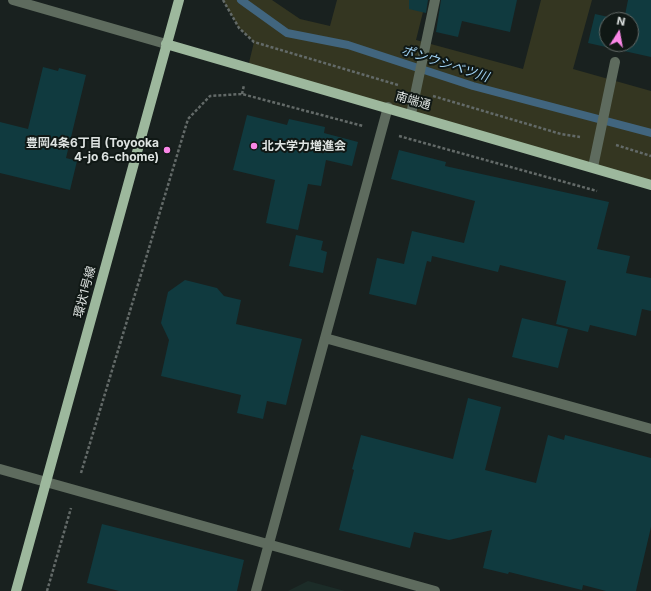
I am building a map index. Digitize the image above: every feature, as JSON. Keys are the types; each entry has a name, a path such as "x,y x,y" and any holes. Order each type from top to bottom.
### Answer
{"main road":[{"name":"環状1号線","path":"16,591 178,0"},
{"name":"南端通","path":"166,44 388,107 651,185"}],"street":[{"path":"13,0 166,44"},
{"path":"411,114 436,0"},
{"path":"593,167 615,62"},
{"path":"256,591 388,107"},
{"path":"325,338 651,429"},
{"path":"0,469 435,591"}],"path":[{"path":"47,591 188,119 210,96 242,94 598,191"}],"shaded area":[{"path":"308,581 345,591 288,591"}],"green space":[{"path":"223,0 272,0 300,19 330,26 337,0 426,0 416,40 523,69 541,0 592,0 573,69 651,91 651,185 248,67 254,42 239,28"}],"building":[{"path":"409,0 428,0 426,13 409,9"},
{"path":"441,0 517,0 510,32 462,21 458,37 436,32"},
{"path":"628,0 651,0 651,57 628,52 639,52 639,12 626,12"},
{"path":"595,14 599,15 599,45 588,43"},
{"path":"43,67 58,71 59,68 86,75 66,158 77,161 70,190 0,173 0,122 28,129"},
{"path":"247,115 287,125 289,119 325,127 324,133 358,142 352,166 326,160 321,186 308,184 298,230 266,223 275,180 233,170"},
{"path":"399,150 446,162 445,166 609,202 597,249 630,256 626,273 651,278 651,311 642,309 636,336 590,325 588,332 556,324 566,281 500,265 498,272 432,256 431,262 427,261 416,305 369,294 377,258 404,264 412,231 464,243 475,201 391,179"},
{"path":"296,235 323,241 321,250 327,252 323,273 289,266"},
{"path":"185,280 217,288 224,296 241,300 236,324 302,339 286,405 267,401 263,419 237,413 241,395 161,376 169,340 161,323 168,292"},
{"path":"522,318 568,329 558,368 512,357"},
{"path":"468,398 501,407 485,470 536,483 548,435 564,440 565,435 651,458 651,527 636,591 606,591 583,585 582,590 509,572 508,574 483,568 492,530 449,540 414,532 410,548 339,530 361,435 453,459"},
{"path":"102,524 244,560 237,591 119,591 87,583"}],"waterway":[{"name":"ポンウシベツ川","path":"241,0 287,33 348,45 473,86 651,133"}],"place":[{"name":"北大学力増進会","path":"254,146"},
{"name":"豊岡4条6丁目 (Toyooka 4-jo 6-chome)","path":"167,150"}]}
